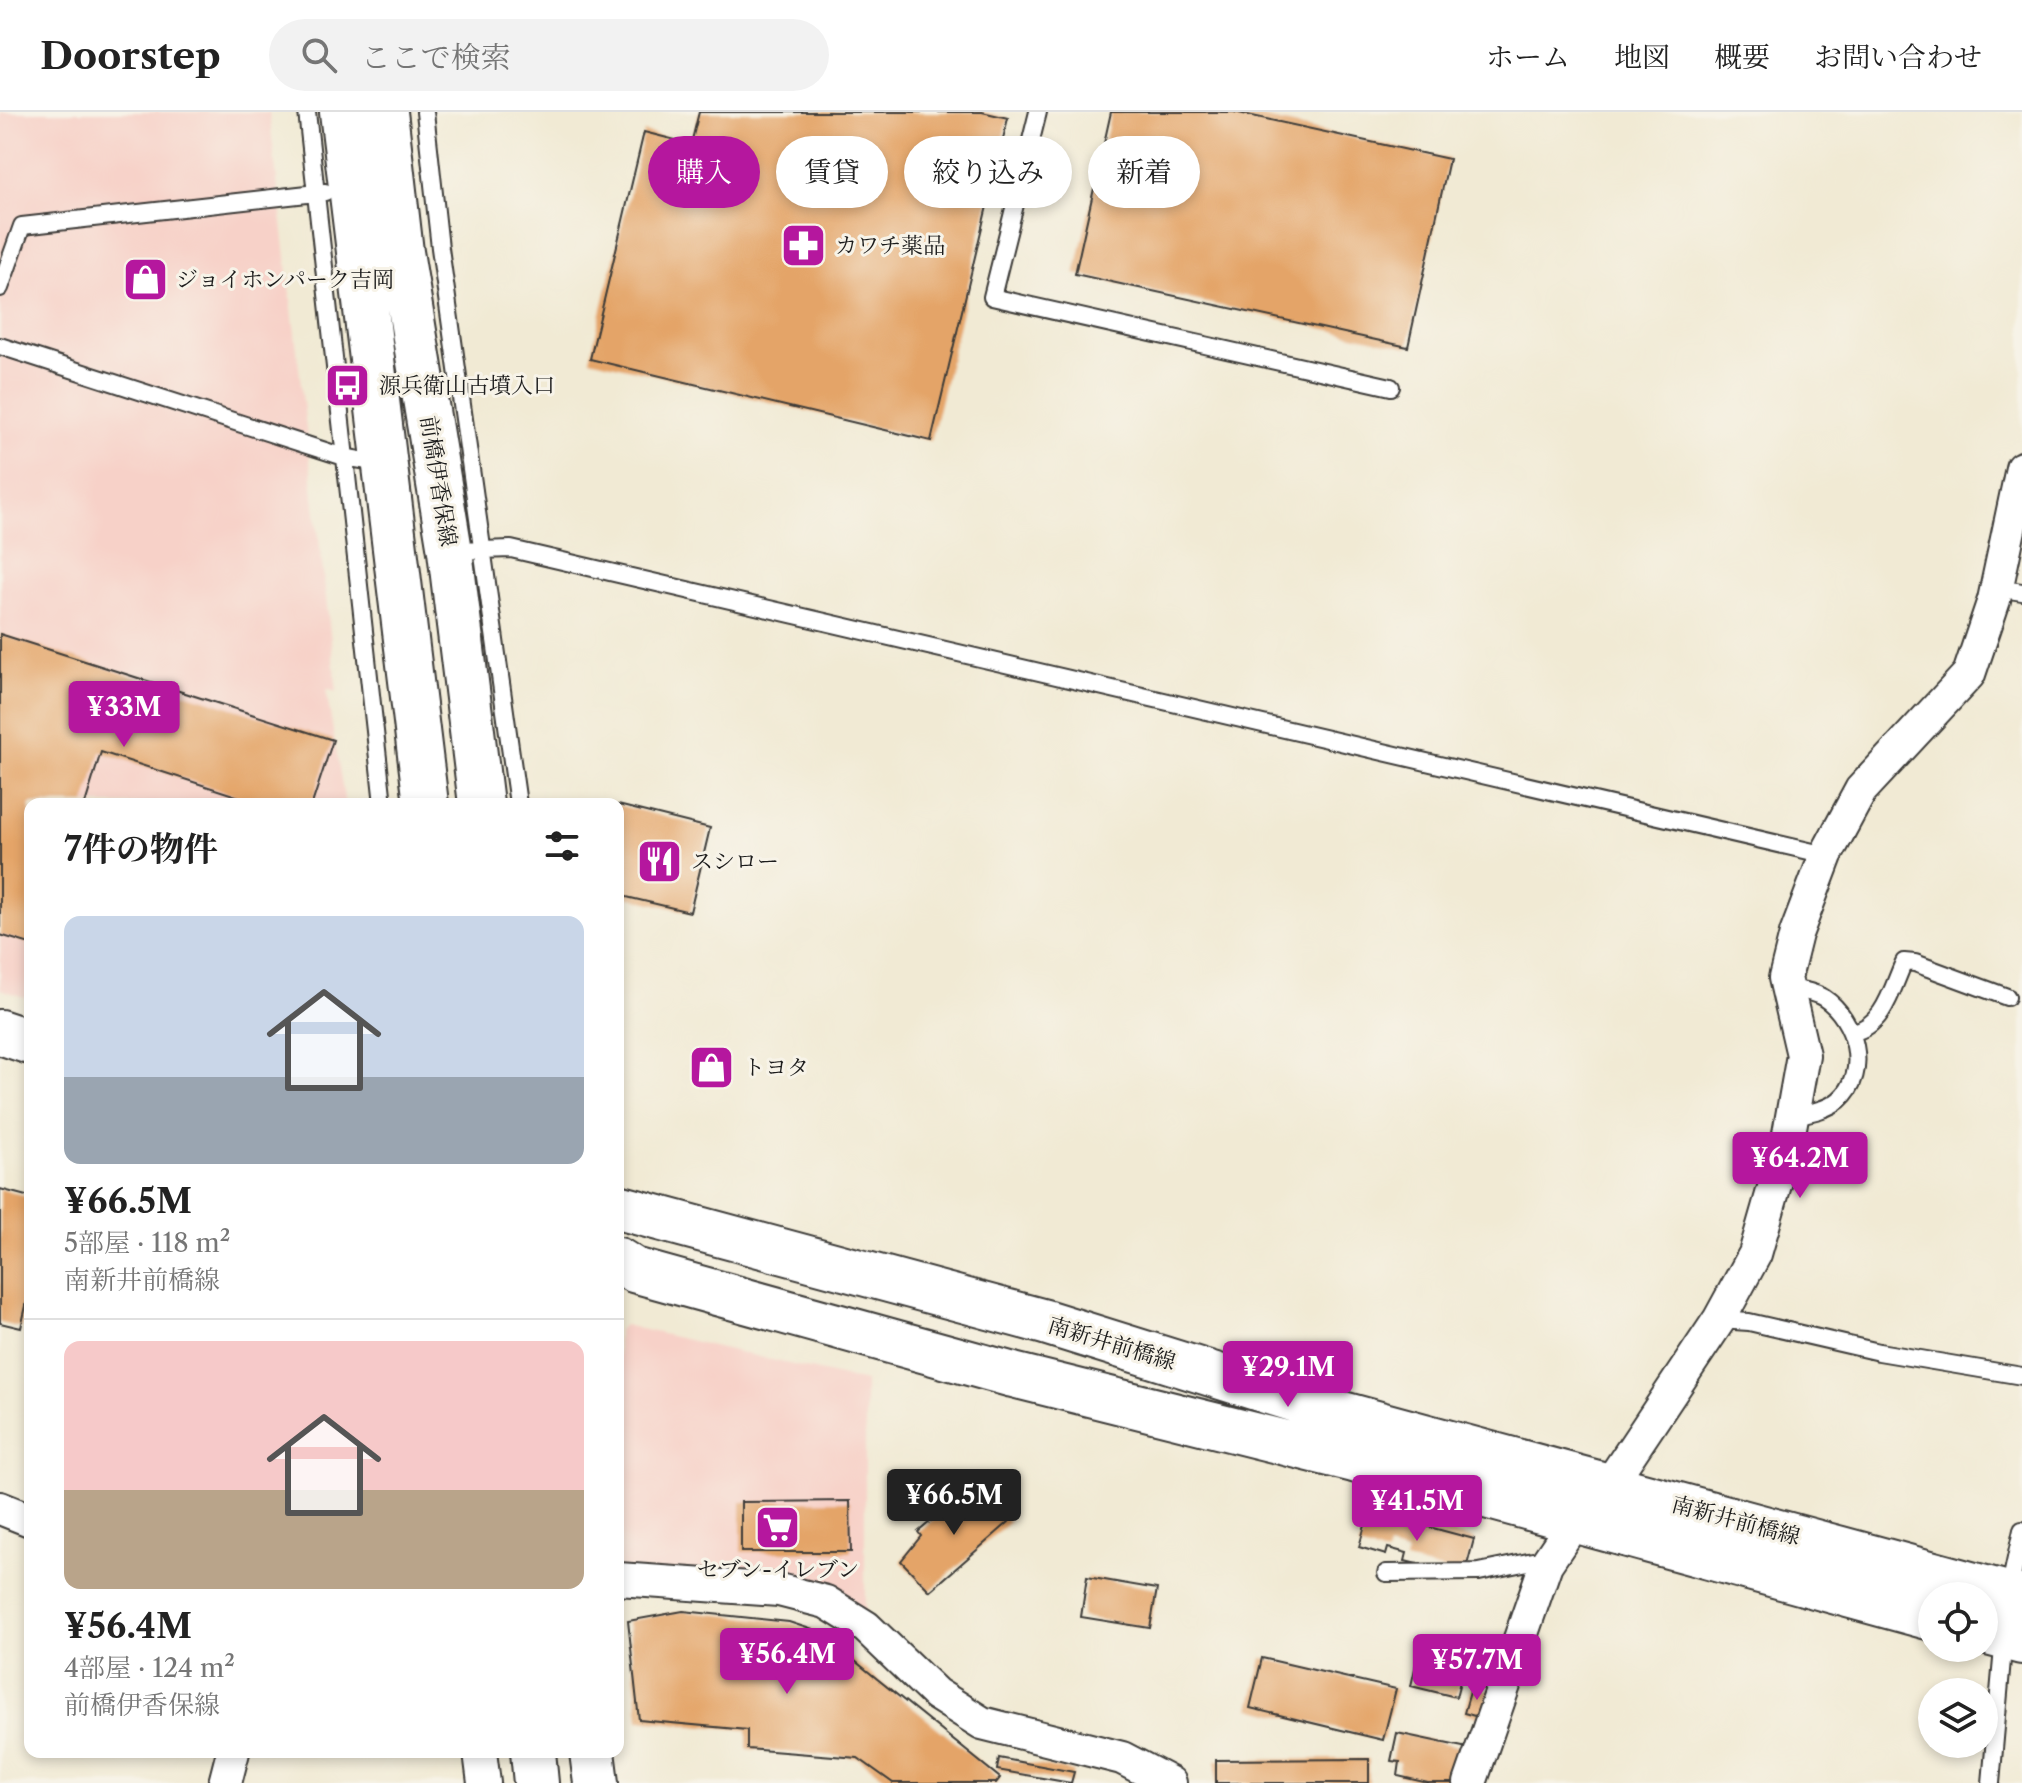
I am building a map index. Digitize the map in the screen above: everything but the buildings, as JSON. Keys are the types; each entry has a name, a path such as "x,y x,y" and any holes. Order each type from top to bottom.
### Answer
{"main road":[{"path":"342,112 334,191 364,461 425,798"},
{"name":"前橋伊香保線","path":"385,112 420,250 467,550 490,727 482,798"},
{"path":"0,1032 24,1040"},
{"name":"南新井前橋線","path":"624,1209 1045,1322 1324,1409 2015,1596"},
{"name":"南新井前橋線","path":"624,1264 634,1270 998,1371 1354,1460 1918,1614"},
{"path":"534,1758 536,1783"},
{"path":"593,1758 596,1783"}],"street":[{"path":"1470,1783 1546,1564 1575,1521 1609,1485 1719,1320 1755,1254 1793,1116 1803,1055 1785,978 1796,934 1826,855 1861,790 1969,674 2009,590 2022,468"},
{"path":"0,1508 24,1518"},
{"path":"624,1579 779,1590 826,1602 866,1627 936,1694 982,1723 1122,1758 1170,1783"},
{"path":"225,1783 231,1758"},
{"path":"481,1758 484,1783"}],"lane":[{"path":"0,288 22,226 334,191 307,112"},
{"path":"420,250 425,112"},
{"path":"1038,112 992,297 1391,387"},
{"path":"0,346 364,461 383,798"},
{"path":"467,550 511,549 1826,855"},
{"path":"490,727 516,798"},
{"path":"1853,1032 1863,1030 1879,1016 1904,962 1915,963 2007,997"},
{"path":"1788,988 1825,998 1853,1032 1856,1057 1848,1092 1836,1103 1793,1116"},
{"path":"1719,1320 1749,1322 1879,1352 2022,1376"},
{"path":"2015,1596 2022,1530"},
{"path":"1386,1573 1447,1574 1533,1561 1546,1564"},
{"path":"1991,1783 2003,1637"}],"shaded area":[{"name":"ジョイホンパーク吉岡","path":"0,112 269,112 337,692 326,689 344,798 24,798 24,997 0,989"},
{"path":"624,1325 865,1382 865,1614 624,1572"}],"place":[{"name":"カワチ薬品","path":"804,245"},
{"name":"ジョイホンパーク吉岡","path":"145,279"},
{"name":"源兵衛山古墳入口","path":"348,385"},
{"name":"スシロー","path":"660,861"},
{"name":"トヨタ","path":"712,1067"},
{"name":"セブン-イレブン","path":"778,1528"}]}
